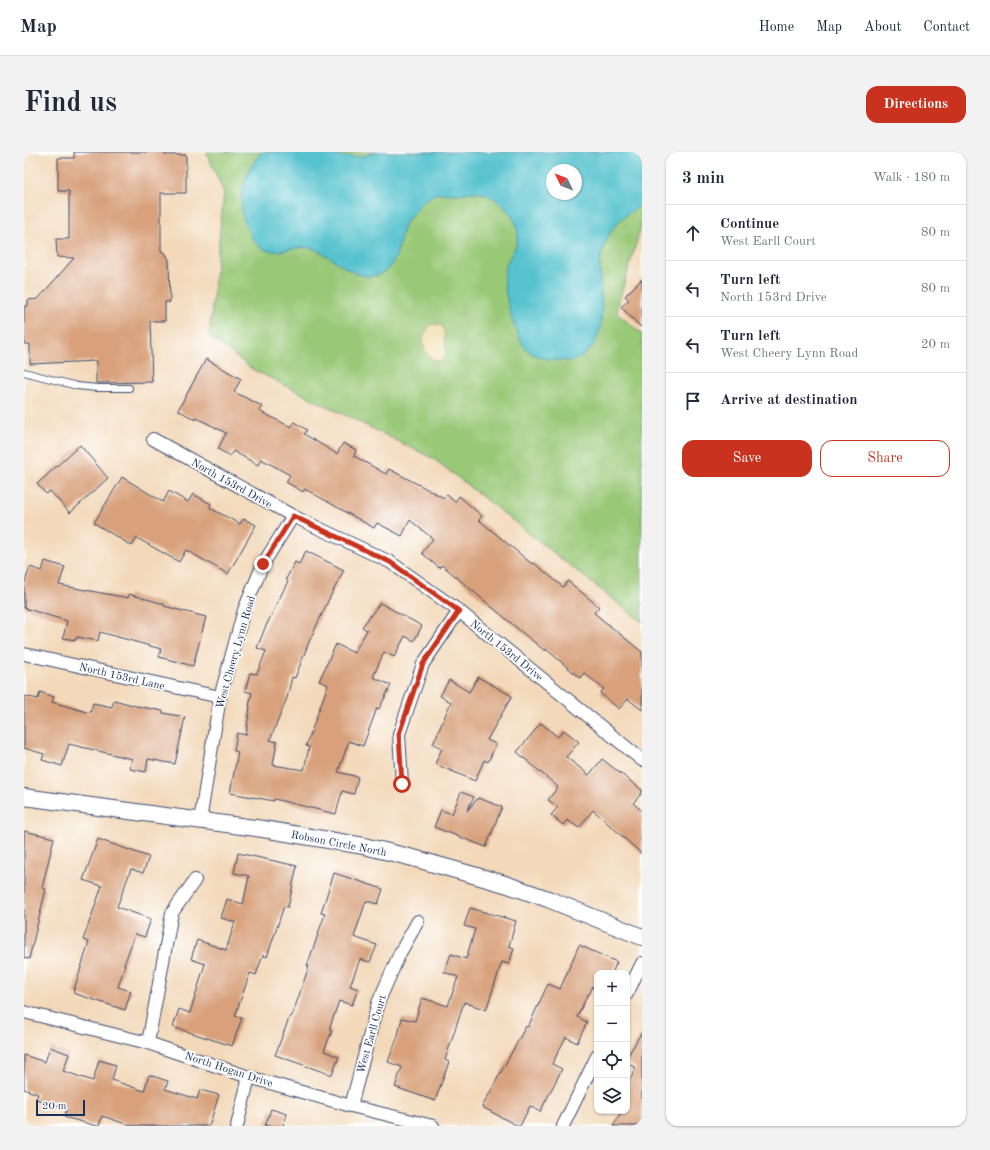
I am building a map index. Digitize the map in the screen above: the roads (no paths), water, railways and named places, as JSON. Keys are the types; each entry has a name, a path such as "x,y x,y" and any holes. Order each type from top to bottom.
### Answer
{"street":[{"name":"North 153rd Drive","path":"153,439 293,516 390,562 459,611 642,760"},
{"name":"West Cheery Lynn Road","path":"200,821 220,697 244,610 263,564 293,516"},
{"path":"402,784 399,734 423,664 459,611"},
{"name":"North 153rd Lane","path":"24,654 220,697"},
{"name":"Robson Circle North","path":"24,797 263,829 364,846 498,882 548,899 642,936"},
{"path":"148,1043 172,913 195,880"},
{"name":"West Earll Court","path":"351,1106 378,1003 400,953 418,921"},
{"path":"630,988 642,963"},
{"name":"North Hogan Drive","path":"24,1012 148,1043 248,1076 351,1106 433,1126"},
{"path":"563,1126 594,1062"},
{"path":"237,1126 248,1076"}],"lane":[{"path":"24,372 77,386 97,388 128,388"}],"water":[{"path":"262,152 314,152 354,157 365,156 376,152 642,152 642,205 621,219 611,232 604,247 601,256 600,268 602,308 601,322 593,345 584,355 575,360 554,360 539,357 531,353 521,340 512,319 504,273 517,242 518,233 516,224 511,215 498,201 490,196 472,192 458,194 441,193 430,196 417,208 406,222 398,251 388,269 373,276 364,276 355,273 314,249 302,247 272,251 266,250 257,244 247,228 241,203 243,187 253,164"}]}
